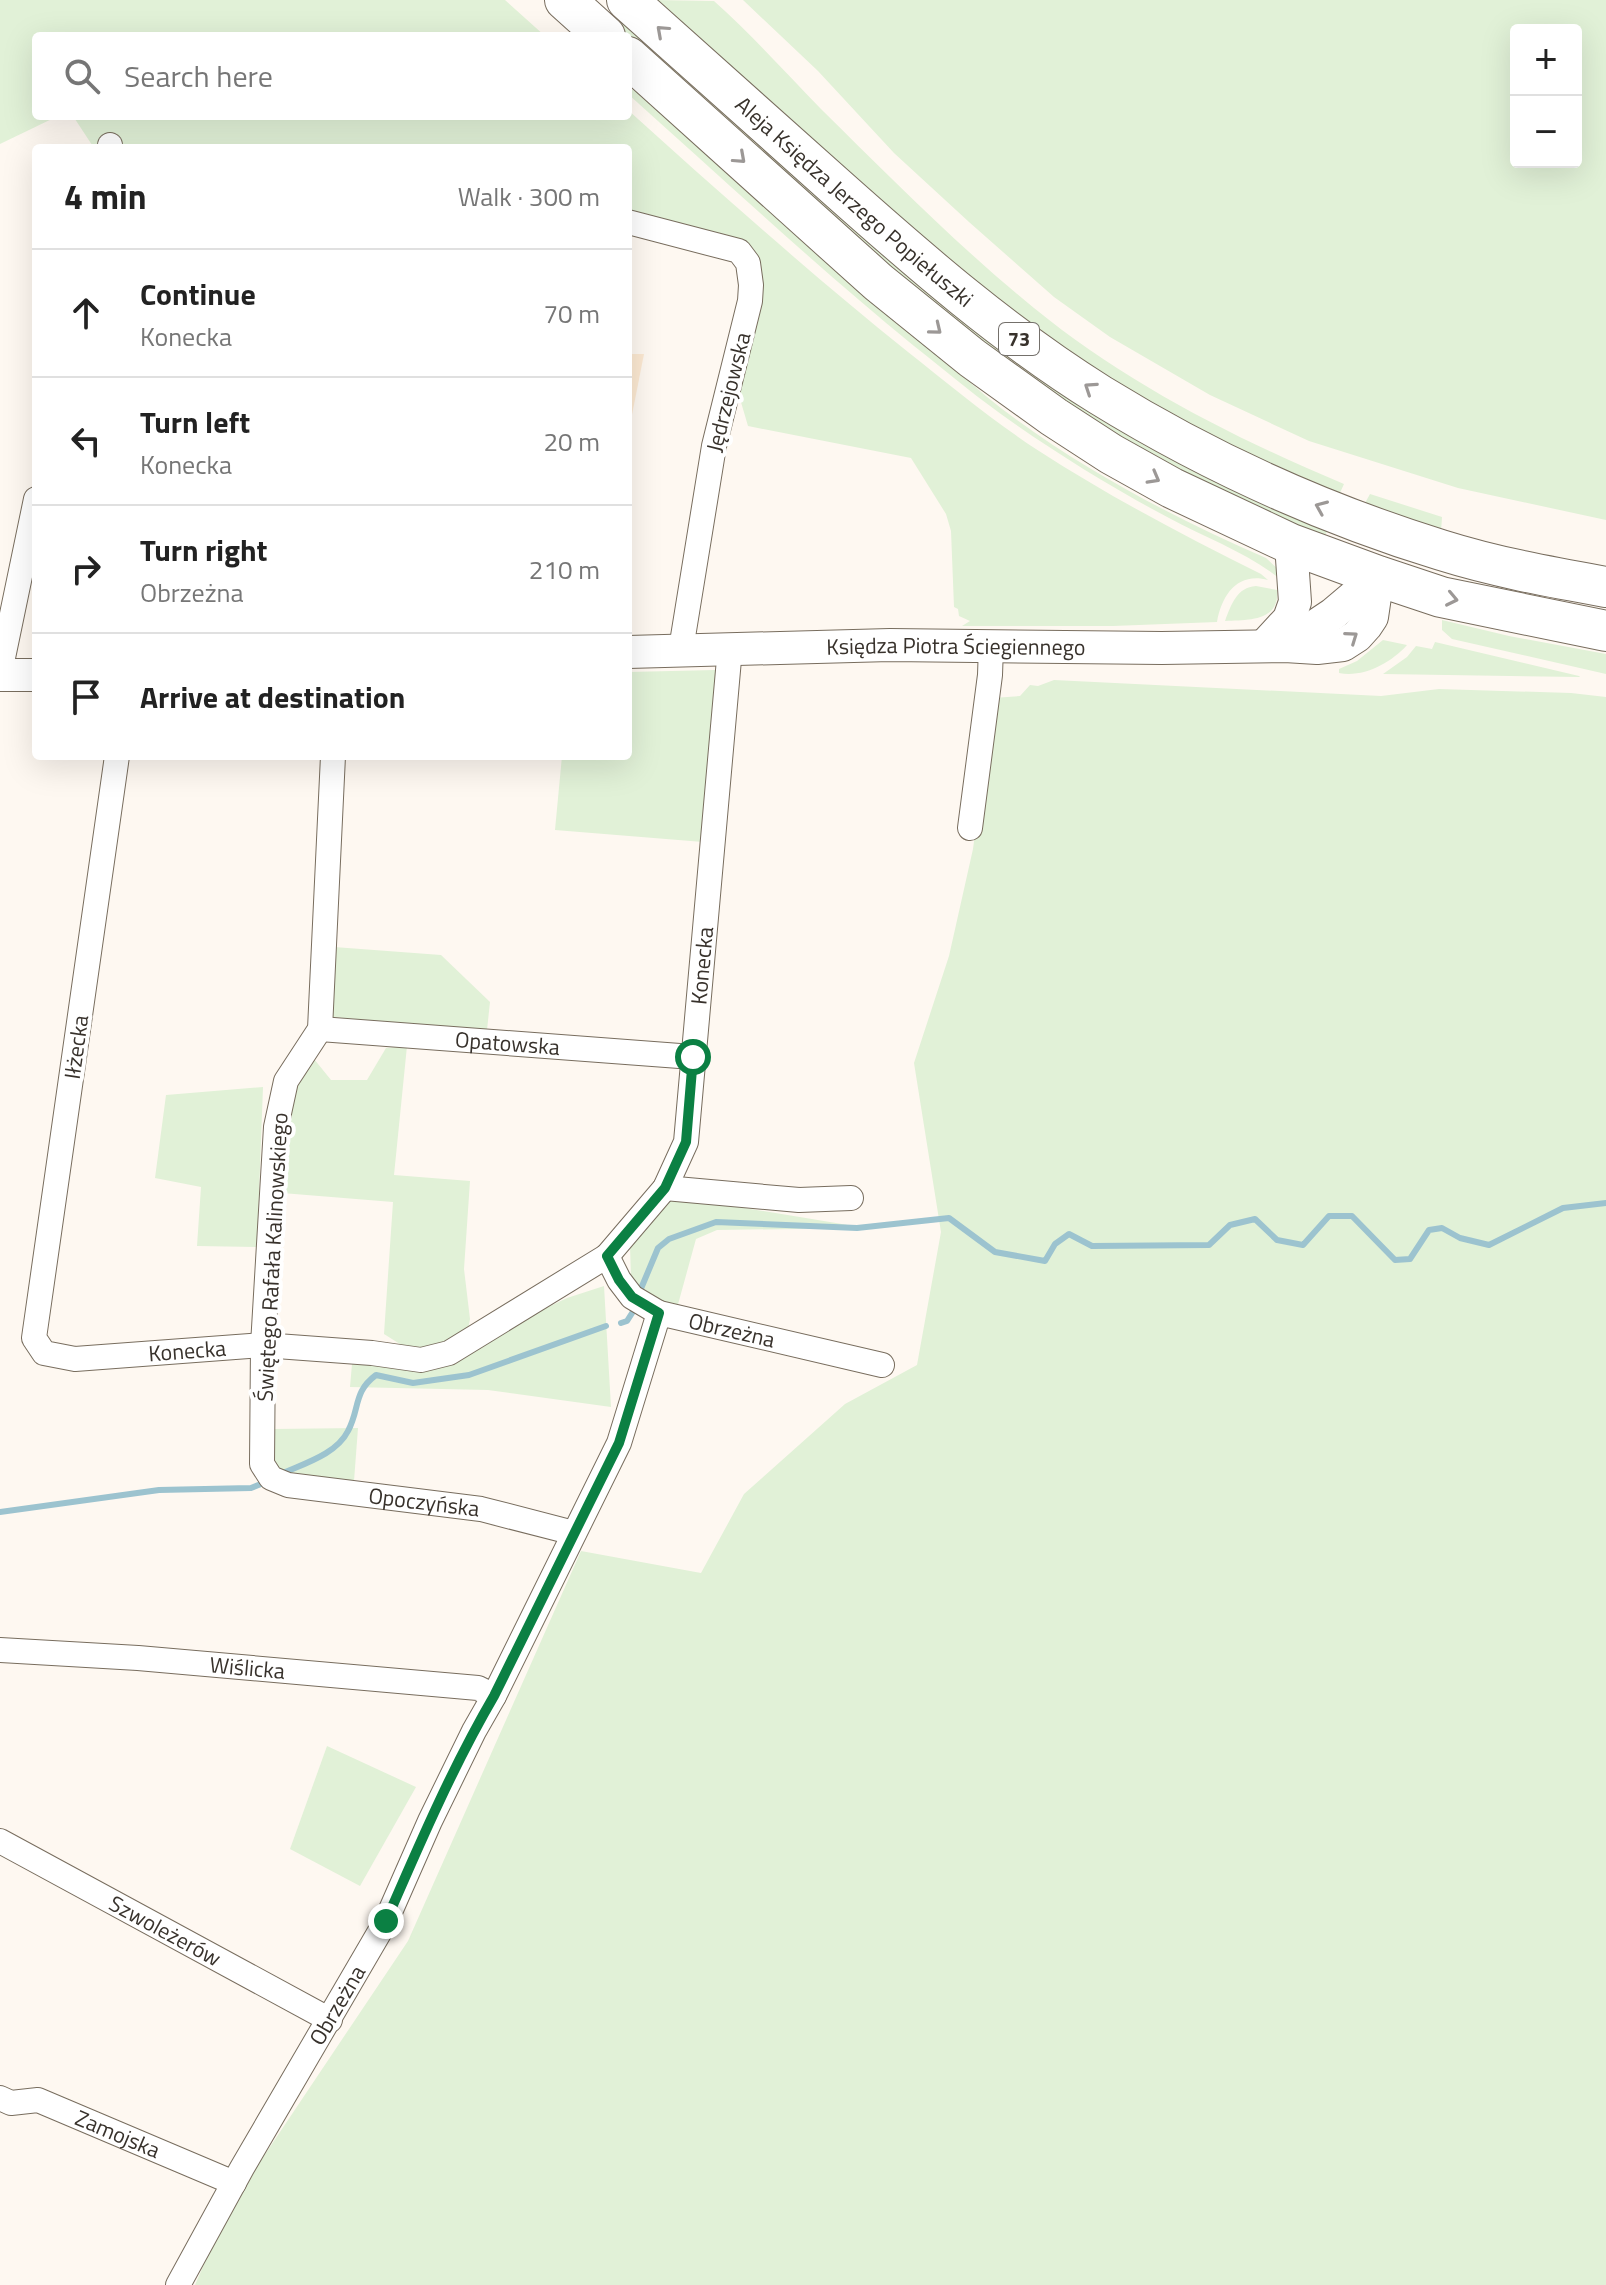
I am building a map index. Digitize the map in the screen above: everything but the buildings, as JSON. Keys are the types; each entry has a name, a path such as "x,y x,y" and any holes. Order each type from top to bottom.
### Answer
{"main road":[{"path":"565,0 601,32"},
{"name":"Aleja Księdza Jerzego Popiełuszki","path":"627,0 915,258 1052,362 1098,394 1250,477 1394,535"},
{"name":"Aleja Księdza Jerzego Popiełuszki","path":"632,61 878,282 984,367 1054,417 1172,488 1291,544 1378,576"},
{"path":"1378,576 1394,535"},
{"name":"73","path":"1394,535 1523,572 1606,587"},
{"name":"73","path":"1378,576 1441,597 1606,631"}],"street":[{"name":"Jędrzejowska","path":"632,223 739,251 745,256 750,270 746,319 714,446 681,649"},
{"path":"32,518 0,674 32,675"},
{"path":"1275,646 1295,602 1291,544"},
{"path":"1275,646 1333,614 1378,576"},
{"path":"970,828 991,646"},
{"name":"Księdza Piotra Ściegiennego","path":"632,652 730,648 1275,646"},
{"name":"Konecka","path":"34,1338 44,1353 75,1359 263,1345 421,1360 449,1353 607,1256 665,1188 686,1142 730,648"},
{"name":"Iłżecka","path":"34,1338 116,760"},
{"path":"320,1029 333,760"},
{"name":"Opatowska","path":"320,1029 693,1057"},
{"name":"Świętego Rafała Kalinowskiego","path":"271,1478 262,1464 263,1345 276,1127 286,1081 320,1029"},
{"path":"665,1188 799,1200 851,1198"},
{"path":"607,1256 632,1297 659,1313"},
{"name":"Obrzeżna","path":"178,2285 386,1921 436,1808 619,1443 659,1313 882,1365"},
{"name":"Opoczyńska","path":"271,1478 288,1485 481,1509 574,1533"},
{"name":"Wiślicka","path":"0,1650 138,1658 478,1688 494,1696"},
{"name":"Szwoleżerów","path":"0,1841 330,2020"},
{"name":"Zamojska","path":"0,2098 11,2103 38,2100 234,2183"}],"shaded area":[{"path":"632,354 644,354 632,415"}],"green space":[{"path":"0,0 505,0 541,32 32,32 32,120 50,120 0,144"},
{"path":"654,0 714,1 925,211 1034,308 1106,361 1182,407 1262,448 1344,484 1339,495 1292,477 1152,406 1040,332 938,252 719,59 721,56"},
{"path":"743,0 1606,0 1606,520 1458,488 1309,441 1210,395 1110,337 1054,297 894,153 818,71"},
{"path":"626,16 803,176 1329,526 1324,539 1227,501 1002,365 632,43 632,32 616,29"},
{"path":"632,89 662,107 1001,408 1107,478 1169,512 1266,558 1280,571 1285,583 1244,555 1169,518 1052,449 989,405 914,346 805,254 632,98"},
{"path":"632,114 837,293 1005,428 1093,484 1268,580 1257,578 1240,582 1227,594 1217,622 962,626 970,621 959,616 958,609 954,607 951,531 946,514 911,458 748,426 738,392 751,253 632,217 632,144 91,144 76,120 632,120"},
{"path":"1370,494 1442,517 1441,532 1364,505"},
{"path":"1256,586 1277,590 1274,608 1261,617 1225,621 1239,593"},
{"path":"1442,620 1606,654 1606,674 1452,639 1442,630"},
{"path":"1383,640 1407,645 1376,668 1358,673 1339,673 1339,669 1357,661"},
{"path":"1435,642 1580,677 1383,674 1407,657 1416,646 1432,649"},
{"path":"715,670 719,681 703,842 555,830 562,760 632,760 632,672"},
{"path":"1054,680 1381,696 1439,689 1606,697 1606,2285 195,2285 227,2211 408,1941 581,1551 701,1573 744,1494 845,1404 917,1365 941,1232 914,1063 949,956 973,849 993,698 1020,696 1030,685 1038,686"},
{"path":"334,947 441,955 490,1002 487,1030 332,1017"},
{"path":"407,1046 394,1175 470,1181 464,1269 470,1319 467,1335 411,1351 384,1334 393,1202 282,1193 291,1090 314,1059 331,1080 367,1080 386,1048"},
{"path":"263,1087 257,1247 197,1246 201,1187 155,1178 166,1095"},
{"path":"672,1196 866,1228 717,1230 696,1239 677,1308 643,1297 631,1278 630,1246"},
{"path":"604,1286 611,1407 488,1390 350,1387 352,1364 437,1360 567,1298"},
{"path":"358,1428 354,1481 297,1480 273,1463 273,1429"},
{"path":"327,1746 416,1787 360,1886 290,1849"}],"waterway":[{"path":"640,1291 658,1248 669,1239 716,1222 857,1228 949,1218 995,1252 1045,1261 1055,1244 1069,1234 1092,1246 1209,1245 1230,1225 1255,1219 1277,1240 1303,1245 1329,1216 1352,1216 1395,1260 1410,1259 1429,1230 1442,1228 1460,1238 1489,1245 1563,1208 1606,1203"},
{"path":"621,1323 627,1321 634,1310"},
{"path":"279,1475 318,1458 343,1439 364,1388 376,1375 413,1383 469,1375 606,1326"},
{"path":"0,1512 159,1490 251,1488 261,1484"}],"route":[{"path":"386,1921 430,1821 619,1443 659,1313 632,1297 607,1256 665,1188 686,1142 693,1057"}]}
